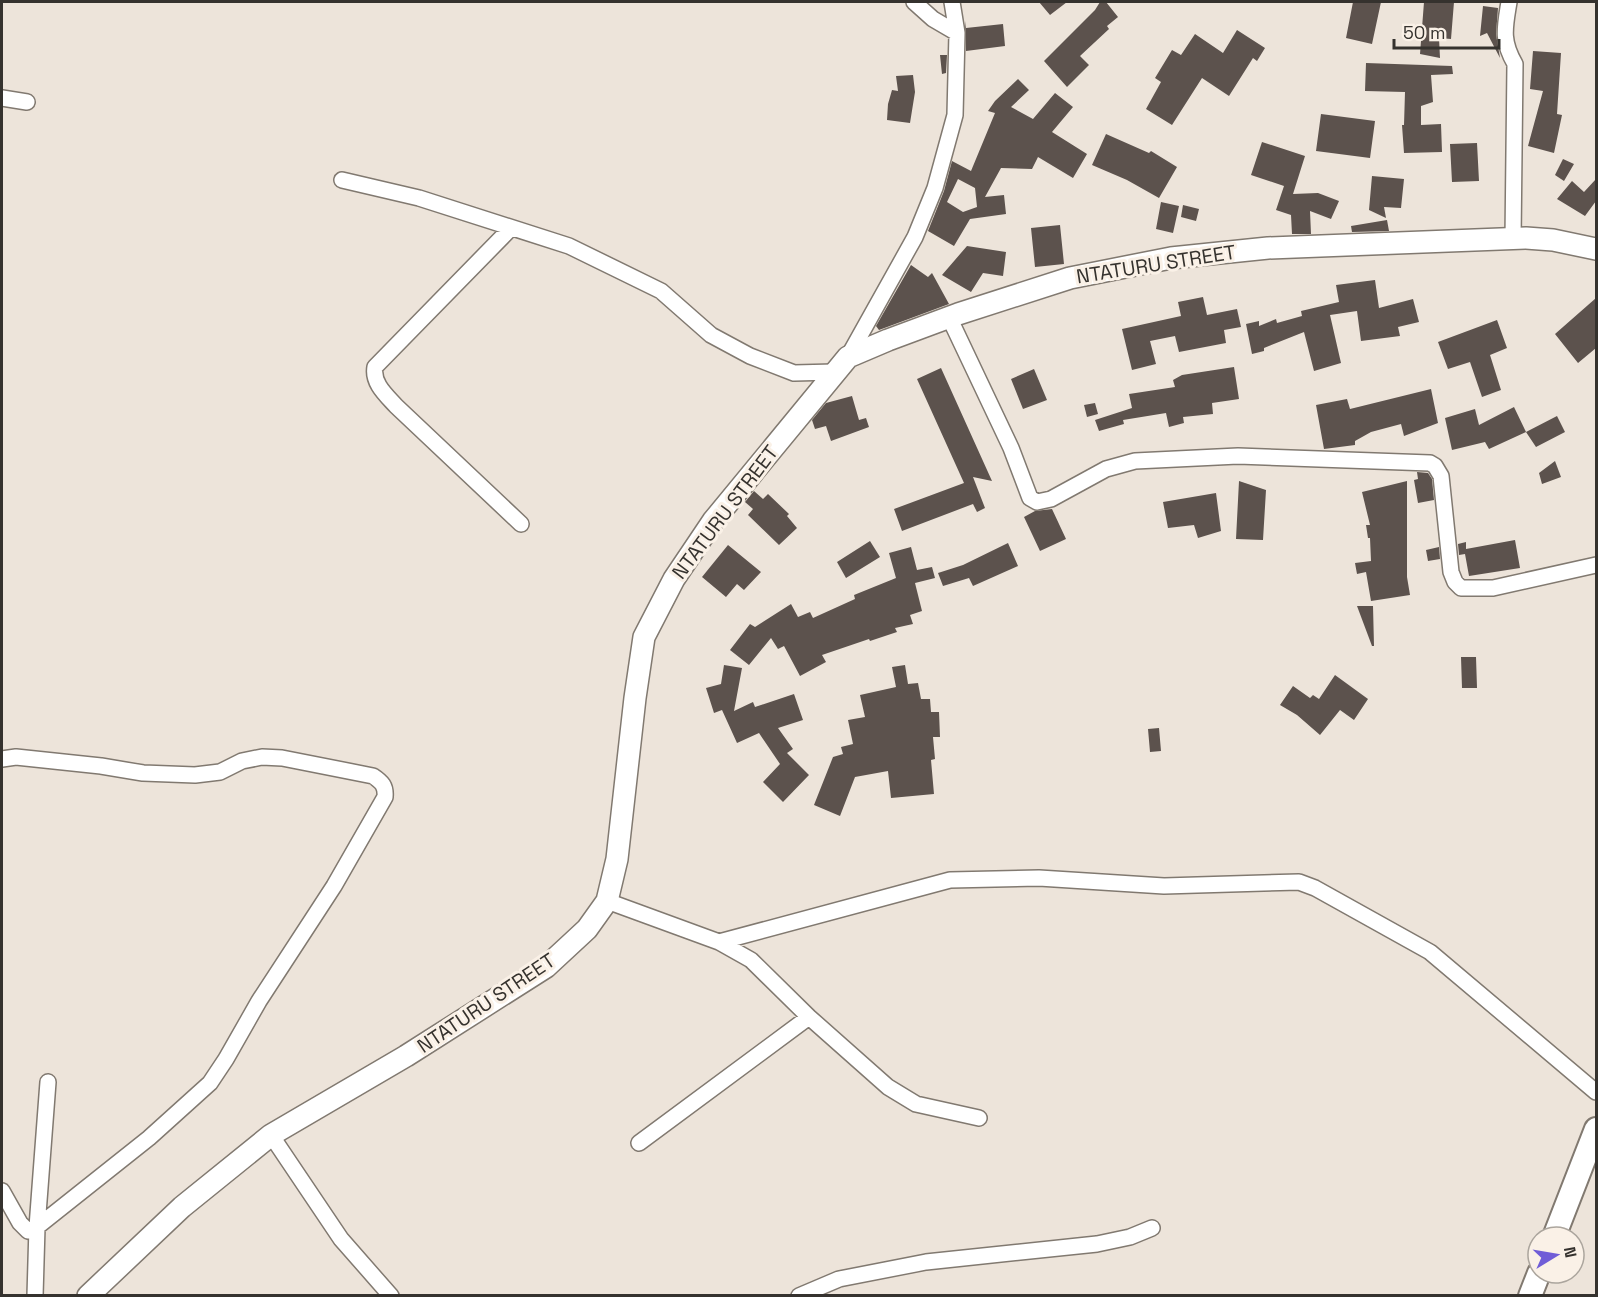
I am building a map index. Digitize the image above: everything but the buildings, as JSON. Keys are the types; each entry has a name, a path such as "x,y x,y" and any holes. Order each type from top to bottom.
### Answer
{"main road":[{"path":"1559,1225 1596,1129"}],"street":[{"path":"914,2 933,19 957,33"},
{"path":"342,180 419,198 568,246 661,291 711,335 750,356 794,373 816,374 841,365 915,237 935,189 955,115 957,33 952,2"},
{"path":"1509,2 1504,31 1507,49 1515,64 1514,239"},
{"path":"2,98 27,102"},
{"path":"511,228 375,367 374,372 378,386 396,406 521,524"},
{"name":"NTATURU STREET","path":"88,1296 182,1207 271,1135 406,1056 546,967 587,929 607,901 617,859 644,637 674,579 713,521 841,365 949,317 1070,278 1171,258 1268,248 1514,239 1553,240 1596,249"},
{"path":"949,317 1011,448 1033,501 1045,502 1106,469 1135,461 1238,456 1430,464 1435,466 1441,476 1450,572 1461,588 1493,588 1596,565"},
{"path":"2,759 16,757 143,773 195,775 220,772 242,761 262,757 282,758 373,777 386,789 385,797 334,886 259,1001 210,1083 149,1138 37,1227 28,1231 20,1223 2,1191"},
{"path":"719,942 950,880 1039,878 1164,886 1299,882 1315,888 1430,952 1596,1092"},
{"path":"607,901 719,942 751,960 809,1017 888,1087 916,1104 979,1118"},
{"path":"639,1143 809,1017"},
{"path":"35,1296 37,1227 48,1082"},
{"path":"271,1135 341,1239 391,1296"},
{"path":"799,1296 839,1279 926,1262 1097,1244 1130,1237 1152,1228"}]}
